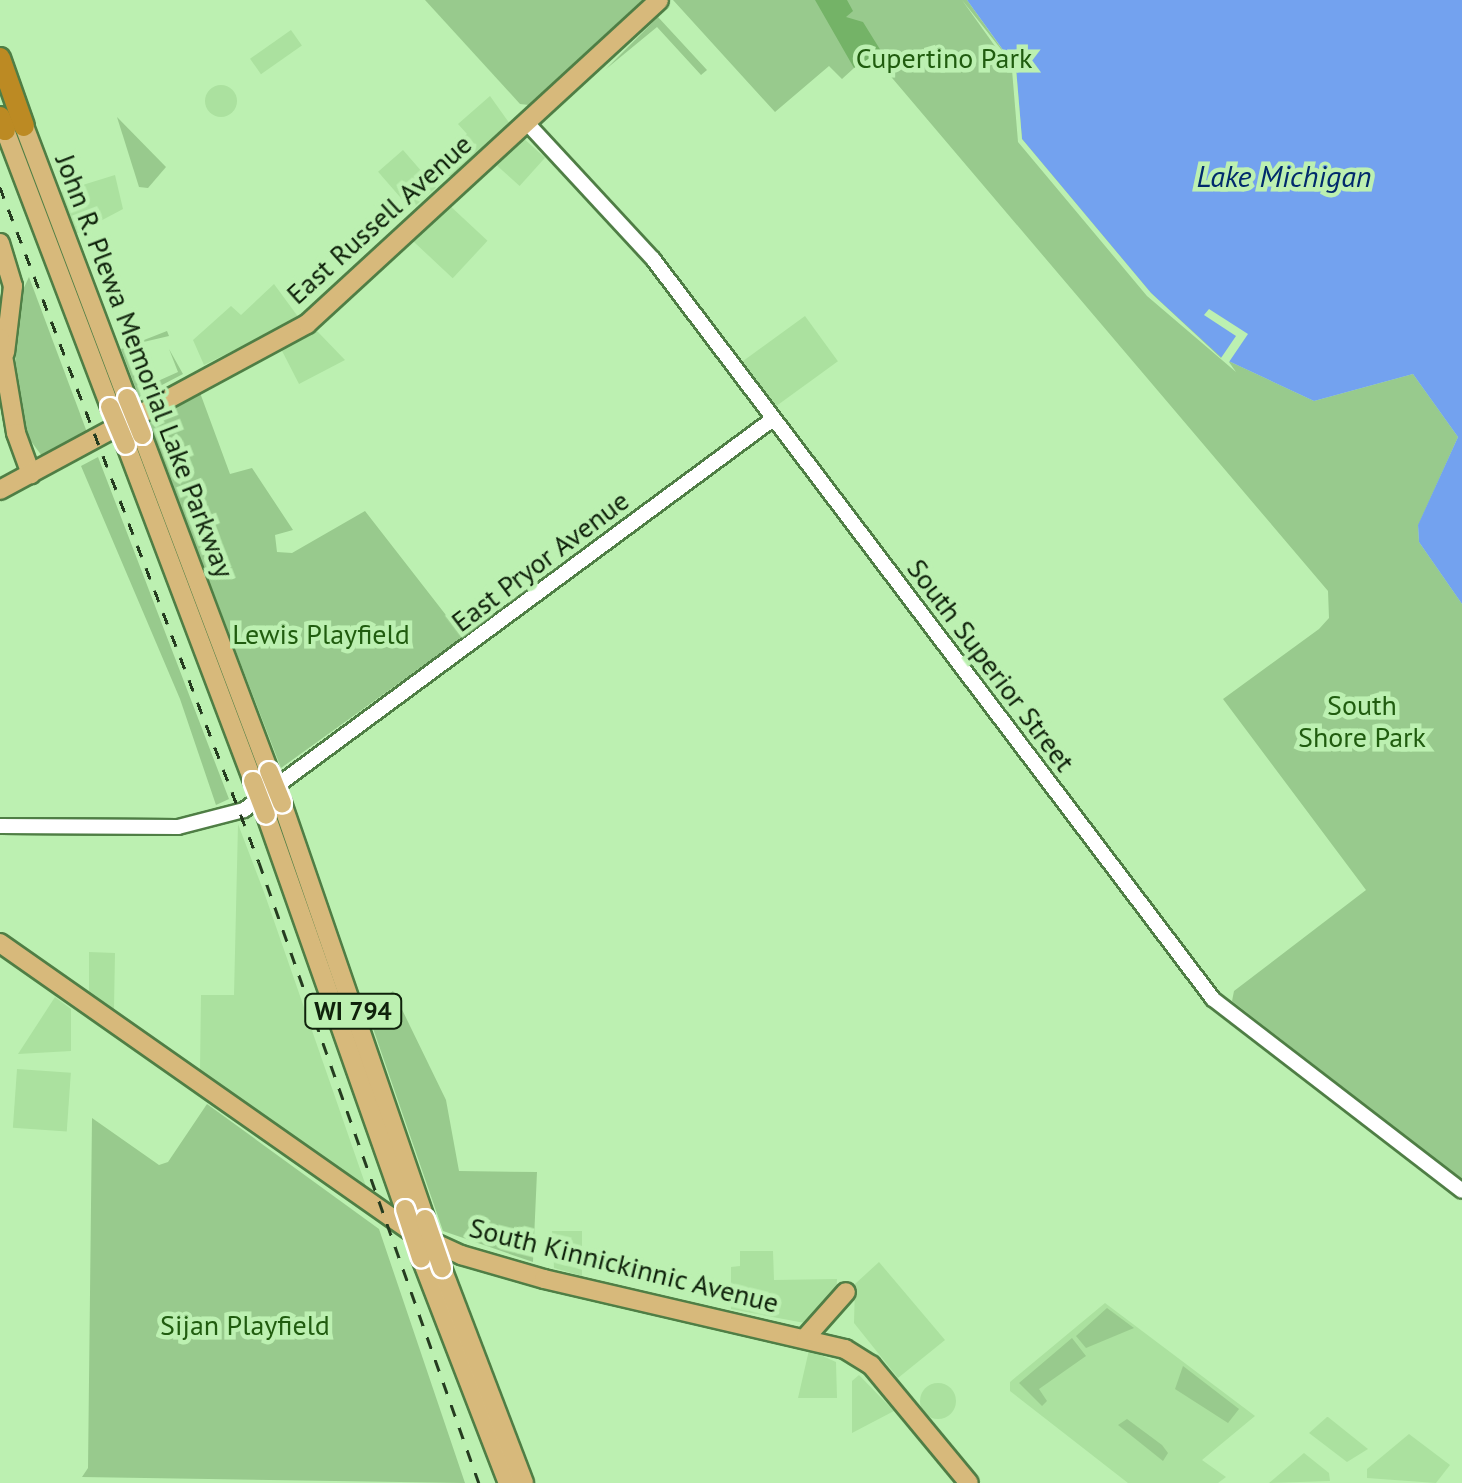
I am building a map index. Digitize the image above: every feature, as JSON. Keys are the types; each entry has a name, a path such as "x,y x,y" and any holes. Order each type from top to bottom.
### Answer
{"highway":[{"name":"John R. Plewa Memorial Lake Parkway","path":"0,58 10,124"}],"main road":[{"name":"East Russell Avenue","path":"0,490 301,328 658,0"},
{"name":"John R. Plewa Memorial Lake Parkway","path":"10,124 274,809 524,1483"},
{"path":"0,243 13,286 2,346 16,433 32,474"},
{"name":"John R. Plewa Memorial Lake Parkway","path":"274,809 421,1258 508,1483"},
{"name":"South Kinnickinnic Avenue","path":"0,942 415,1234 461,1255 544,1279 806,1337 870,1365 969,1483"},
{"path":"806,1337 846,1292"}],"street":[{"name":"South Superior Street","path":"526,122 653,259 1213,998 1462,1191"},
{"name":"East Pryor Avenue","path":"0,826 178,827 244,810 773,419"}],"shaded area":[{"path":"815,0 847,0 853,11 846,17 863,22 881,51 854,68"},
{"path":"291,30 302,46 261,74 250,59"},
{"path":"221,85 232,90 237,101 232,112 221,117 210,112 205,101 210,90"},
{"path":"490,96 510,124 454,176 446,176 434,163 467,134 458,124"},
{"path":"522,137 545,158 520,186 497,165"},
{"path":"403,150 436,188 411,209 378,172"},
{"path":"115,175 123,209 76,234 60,192"},
{"path":"448,204 487,241 453,278 413,241"},
{"path":"274,284 299,318 204,365 193,340 231,306 241,315"},
{"path":"805,316 838,361 776,407 743,361"},
{"path":"317,331 345,360 299,384 280,347"},
{"path":"238,824 368,1192 200,1070 201,995 234,995"},
{"path":"89,952 115,953 114,1009 89,991"},
{"path":"55,997 71,1009 71,1051 18,1054"},
{"path":"17,1069 71,1073 67,1132 13,1128"},
{"path":"552,1231 582,1231 582,1276 554,1268"},
{"path":"740,1251 773,1251 774,1280 837,1279 836,1296 810,1324 731,1309 731,1267 740,1266"},
{"path":"879,1262 945,1340 898,1378 854,1323 855,1284"},
{"path":"1105,1303 1255,1416 1202,1460 1226,1477 1218,1483 1128,1483 1010,1391 1010,1382"},
{"path":"809,1350 836,1362 837,1398 798,1398"},
{"path":"859,1375 894,1411 852,1433 852,1381"},
{"path":"938,1383 950,1389 956,1401 950,1413 938,1419 926,1413 920,1401 926,1389"},
{"path":"1327,1417 1368,1449 1347,1462 1309,1433"},
{"path":"1409,1434 1450,1465 1436,1483 1367,1478 1367,1469"},
{"path":"1304,1453 1329,1473 1330,1481 1269,1483"}],"green space":[{"path":"425,0 642,0 529,105 520,104"},
{"name":"South Shore Park","path":"673,0 967,0 1222,358 1314,401 1413,374 1458,437 1418,526 1419,542 1462,604 1462,1180 1232,1001 1234,991 1366,890 1223,699 1319,629 1329,618 1328,591 859,39 847,50 854,68 842,79 829,66 775,112"},
{"path":"658,17 707,70 701,75 657,27 606,69"},
{"path":"117,117 166,167 148,188 139,187"},
{"path":"29,277 88,435 42,456 24,432 15,365 20,296"},
{"path":"167,331 169,336 135,344 149,385 178,372 169,349 183,374 139,397 121,349"},
{"name":"Lewis Playfield","path":"199,390 230,474 252,468 293,530 275,535 277,552 292,553 365,511 463,637 281,768 146,418"},
{"path":"98,457 229,799 216,805 180,699 81,466"},
{"path":"393,991 446,1100 459,1171 537,1172 533,1262 443,1231 367,1011"},
{"name":"Sijan Playfield","path":"207,1104 379,1229 465,1483 82,1477 88,1468 92,1118 159,1165 168,1162"},
{"path":"1107,1308 1134,1328 1086,1348 1076,1336"},
{"path":"1072,1338 1086,1356 1039,1389 1047,1401 1042,1406 1019,1383"},
{"path":"1183,1366 1239,1409 1228,1423 1175,1389"},
{"path":"1127,1419 1162,1445 1168,1453 1163,1461 1118,1425"}],"water":[{"name":"Lake Michigan","path":"967,0 1462,0 1462,604 1419,542 1418,525 1458,437 1413,374 1314,401 1222,358 1151,293 1022,139 1016,68"}],"pier":[{"path":"962,0 1016,68 1022,139 1151,293 1221,358 1236,336 1204,315 1209,309 1248,334 1229,362 1236,372 1147,296 1018,142 1012,70"}],"railway":[{"path":"0,187 259,862 479,1483"}],"park label":[{"name":"Cupertino Park","path":"944,58"}]}
